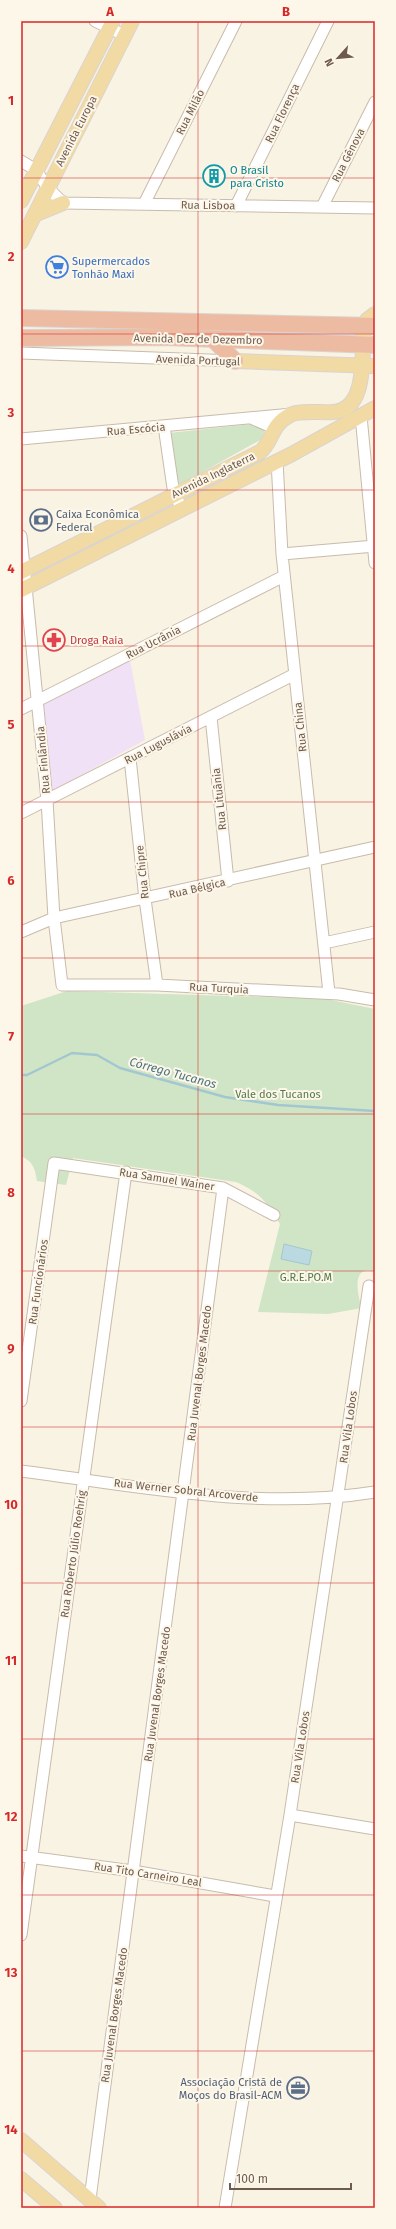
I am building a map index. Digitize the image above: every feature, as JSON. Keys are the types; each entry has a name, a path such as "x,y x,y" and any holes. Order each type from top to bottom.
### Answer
{"highway":[{"name":"Avenida Dez de Dezembro","path":"21,318 370,326"},
{"name":"Avenida Dez de Dezembro","path":"21,338 164,337 368,344"},
{"path":"213,339 235,361"}],"main road":[{"name":"Avenida Europa","path":"21,242 36,214 47,187 132,21"},
{"name":"Avenida Europa","path":"21,201 112,25"},
{"path":"36,214 63,203"},
{"path":"292,414 336,412 346,408 354,402 359,391 361,366 368,344 370,326 367,320 375,314"},
{"name":"Avenida Portugal","path":"235,361 375,366"},
{"path":"359,391 375,403"},
{"name":"Avenida Inglaterra","path":"24,589 181,508 277,461 375,408"},
{"name":"Avenida Inglaterra","path":"23,571 264,449 274,428 292,414"},
{"path":"264,449 271,452 277,461"},
{"path":"21,2140 94,2204"},
{"path":"21,2179 53,2207"}],"street":[{"path":"95,21 112,25 124,35"},
{"name":"Rua Milão","path":"144,204 236,21"},
{"name":"Rua Florença","path":"236,206 328,21"},
{"name":"Rua Gênova","path":"322,207 375,102"},
{"path":"21,161 36,170 47,187 63,203"},
{"name":"Rua Lisboa","path":"63,203 375,208"},
{"name":"Avenida Portugal","path":"21,353 235,361"},
{"name":"Rua Escócia","path":"21,439 292,414"},
{"path":"361,416 375,563"},
{"path":"250,417 274,428"},
{"path":"164,426 174,494 181,508"},
{"name":"Rua China","path":"277,461 284,576 329,993"},
{"name":"Rua Finlândia","path":"21,536 24,589 38,701 47,800 54,918 62,985"},
{"path":"282,554 374,546"},
{"name":"Rua Ucrânia","path":"21,709 284,576"},
{"name":"Rua Luguslávia","path":"21,813 295,674"},
{"name":"Rua Lituânia","path":"211,717 228,880"},
{"name":"Rua Chipre","path":"130,758 145,900 157,985"},
{"name":"Rua Bélgica","path":"21,932 54,918 145,900 375,847"},
{"path":"324,943 375,932"},
{"name":"Rua Turquia","path":"62,985 157,985 329,993 375,1000"},
{"name":"Rua Samuel Wainer","path":"54,1163 126,1172 224,1188 274,1215"},
{"name":"Rua Funcionários","path":"21,1401 54,1163"},
{"name":"Rua Roberto Júlio Roehrig","path":"21,1935 26,1856 84,1479 126,1172"},
{"name":"Rua Juvenal Borges Macedo","path":"94,2204 133,1871 224,1188"},
{"name":"Rua Vila Lobos","path":"225,2208 275,1896 290,1815 369,1286"},
{"name":"Rua Werner Sobral Arcoverde","path":"21,1471 184,1493 254,1499 338,1498 375,1492"},
{"path":"290,1815 375,1829"},
{"name":"Rua Tito Carneiro Leal","path":"26,1856 133,1871 275,1896"}],"shaded area":[{"path":"130,660 145,740 52,791 44,704"}],"green space":[{"path":"261,423 265,429 262,439 179,485 169,433"},
{"name":"Vale dos Tucanos","path":"67,991 326,999 375,1009 375,1272 362,1272 359,1277 358,1289 362,1308 328,1314 258,1312 280,1224 271,1210 257,1194 236,1182 73,1158 66,1185 37,1181 33,1166 21,1156 21,1006"}],"water":[{"path":"284,1244 312,1251 309,1265 281,1259"}],"waterway":[{"name":"Córrego Tucanos","path":"21,1075 27,1075 72,1053 97,1055 120,1068 225,1097 278,1105 375,1111"}],"place":[{"name":"O Brasil para Cristo","path":"214,176"},
{"name":"Supermercados Tonhão Maxi","path":"57,267"},
{"name":"Caixa Econômica Federal","path":"41,520"},
{"name":"Droga Raia","path":"54,640"},
{"name":"Associação Cristã de Moços do Brasil-ACM","path":"298,2088"}],"park label":[{"name":"G.R.E.PO.M","path":"306,1277"}]}
